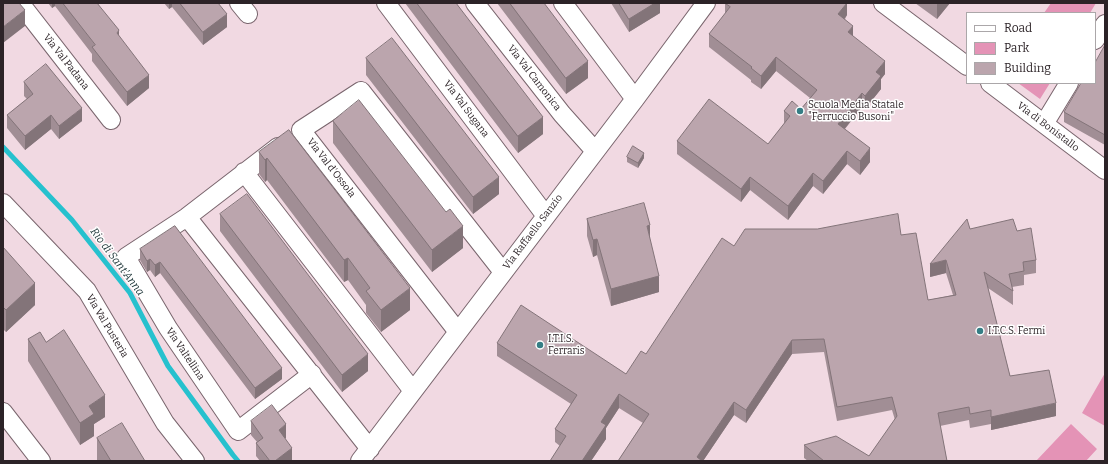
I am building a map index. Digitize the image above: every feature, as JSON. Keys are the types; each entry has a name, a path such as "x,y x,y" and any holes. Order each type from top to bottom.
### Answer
{"street":[{"name":"Via Val Padana","path":"20,3 111,120"},
{"name":"Via Val Sugana","path":"386,3 546,216"},
{"name":"Via Val Camonica","path":"475,3 562,114 595,151"},
{"path":"563,3 635,99"},
{"name":"Via Raffaello Sanzio","path":"365,455 706,3"},
{"path":"883,3 966,65"},
{"path":"1096,38 1105,24"},
{"name":"Via di Bonistallo","path":"991,84 1105,170"},
{"path":"1044,124 1068,84"},
{"name":"Via Val d'Ossola","path":"458,332 301,130 361,91 503,272"},
{"name":"Via Valtellina","path":"301,130 187,217 126,257 168,328 238,431 312,374"},
{"path":"244,172 413,391"},
{"name":"Via Val Pusteria","path":"3,203 87,291 165,423 195,461"},
{"path":"187,217 312,374 365,455"},
{"path":"3,412 41,461"}],"green space":[{"path":"1051,3 1096,3 1091,12 1045,12"},
{"path":"1019,84 1049,84 1040,99"},
{"path":"1105,373 1105,426 1082,413"},
{"path":"1071,424 1097,449 1086,461 1036,461"}],"building":[{"path":"3,3 19,3 25,10 3,27"},
{"path":"63,3 97,3 119,30 117,33 149,75 127,92 92,47 95,45"},
{"path":"180,3 218,3 227,14 203,32"},
{"path":"417,3 456,3 543,117 518,136"},
{"path":"510,3 544,3 588,61 566,78"},
{"path":"619,3 655,3 629,19"},
{"path":"725,3 847,3 838,14 853,26 848,32 885,61 876,72 881,76 865,96 862,93 838,124 870,148 860,161 847,151 823,181 813,173 788,206 750,177 741,189 677,141 709,99 768,144 790,116 784,111 792,101 801,109 817,90 776,57 761,76 751,68 752,67 709,34 730,7"},
{"path":"392,38 499,177 473,197 366,58"},
{"path":"1105,45 1105,135 1064,112 1080,84 1096,84 1096,61"},
{"path":"46,64 82,108 59,126 51,115 25,136 7,115 33,94 24,82"},
{"path":"359,100 446,212 450,209 463,226 432,250 333,121"},
{"path":"289,130 410,288 381,310 366,291 370,288 348,258 344,260 267,158 265,160 259,152"},
{"path":"633,146 644,153 638,163 627,157"},
{"path":"247,194 368,354 342,375 220,214"},
{"path":"644,203 650,225 647,226 659,276 611,289 597,239 593,240 587,219"},
{"path":"898,214 901,235 916,233 928,300 956,295 946,260 930,264 967,219 970,229 1013,219 1017,231 1031,228 1036,260 1023,262 1024,271 1009,274 1013,291 984,272 1010,376 1049,370 1056,403 991,417 991,410 970,414 969,407 938,413 947,461 824,461 804,445 836,436 869,456 897,416 892,397 837,407 824,339 792,340 746,410 734,402 697,457 702,461 618,461 649,414 619,394 601,422 606,425 582,461 550,461 566,436 555,429 577,395 497,343 521,305 626,374 641,351 646,354 722,238 734,246 745,229 817,229"},
{"path":"175,226 282,368 255,388 160,262 155,265 150,259 147,261 140,249"},
{"path":"3,247 35,283 6,310 3,307"},
{"path":"64,330 105,395 89,406 94,414 80,423 28,339 40,332 46,342"},
{"path":"272,405 286,424 279,430 292,448 275,461 270,461 256,443 263,438 251,421"},
{"path":"122,423 145,461 111,461 97,438"}],"waterway":[{"name":"Rio di Sant'Anna","path":"3,147 72,220 130,293 168,366 238,461"}],"place":[{"name":"Scuola Media Statale \"Ferruccio Busoni\"","path":"800,111"},
{"name":"I.T.C.S. Fermi","path":"980,331"},
{"name":"I.T.I.S. Ferraris","path":"540,345"}]}
